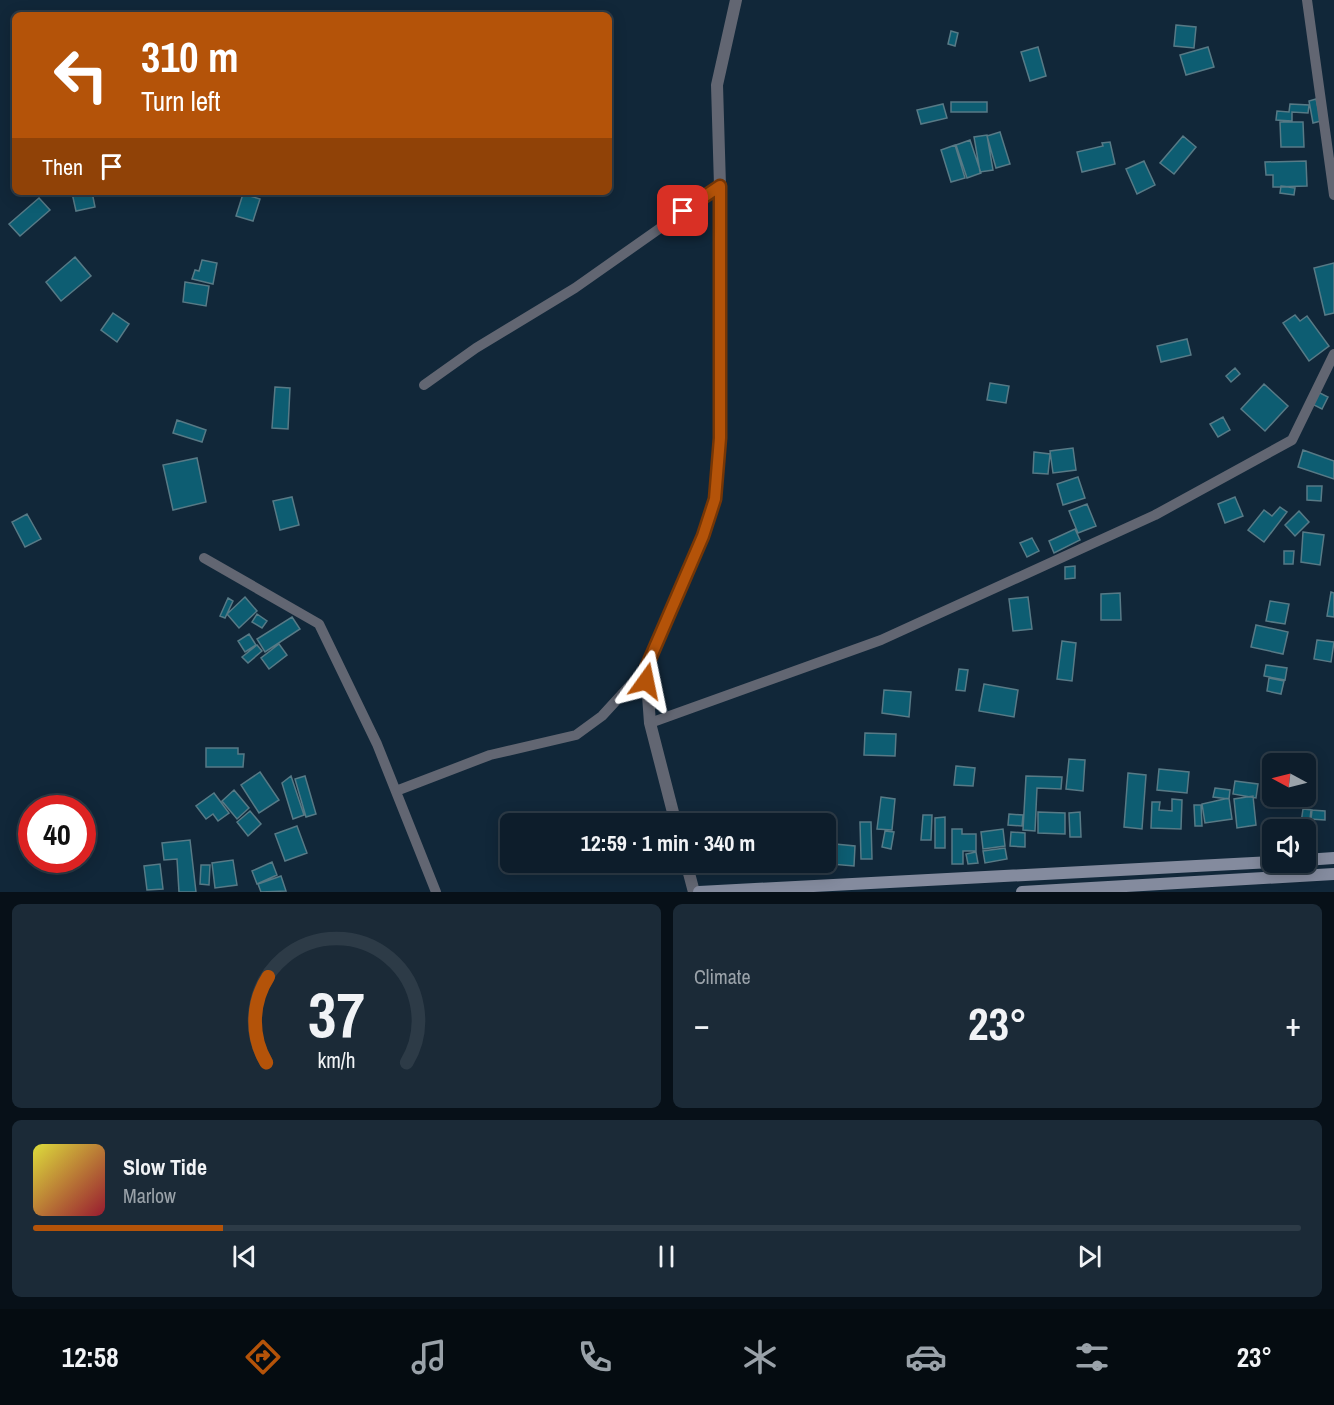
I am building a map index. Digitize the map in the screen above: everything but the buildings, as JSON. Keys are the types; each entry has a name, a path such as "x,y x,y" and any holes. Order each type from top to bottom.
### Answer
{"main road":[{"path":"1316,859 1334,858"},
{"path":"699,892 1262,863"},
{"path":"1022,892 1334,874"}],"street":[{"path":"396,791 490,755 576,735 602,716 646,668 703,536 715,499 720,438 720,186 717,85 736,0"},
{"path":"1308,0 1334,195"},
{"path":"424,385 476,348 574,288 720,186"},
{"path":"650,723 881,640 1155,515 1292,440 1334,354"},
{"path":"204,558 319,624 377,744 436,892"},
{"path":"646,668 650,723 673,813"},
{"path":"689,873 694,892"}],"route":[{"path":"646,681 646,668 703,536 715,499 720,438 720,186 683,211"}]}
